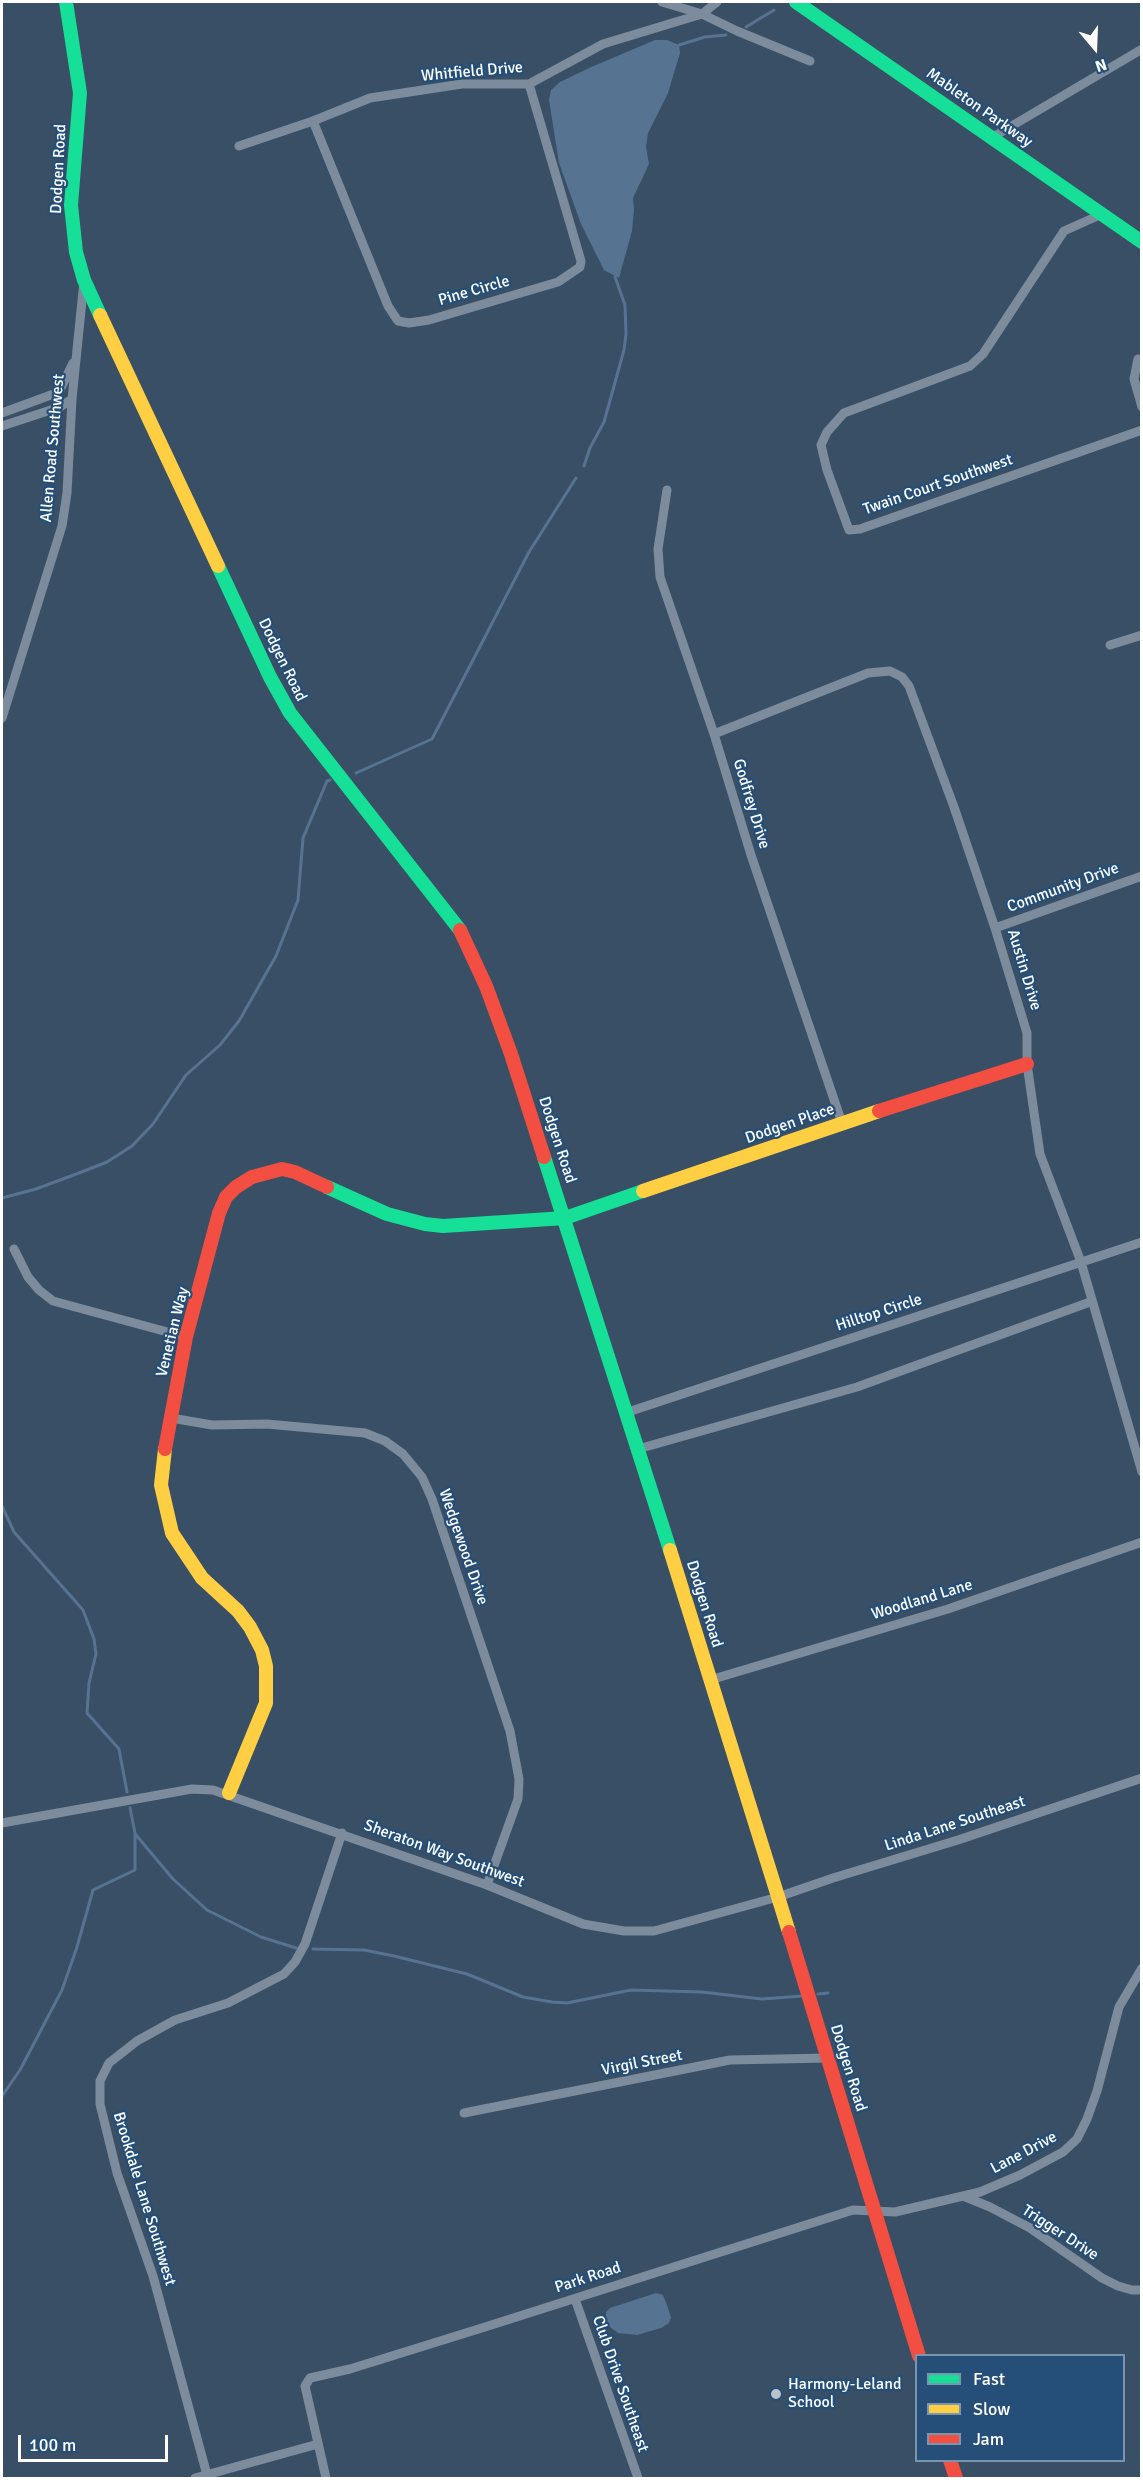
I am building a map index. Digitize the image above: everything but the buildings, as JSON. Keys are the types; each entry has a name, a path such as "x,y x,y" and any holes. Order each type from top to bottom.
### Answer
{"street":[{"name":"Dodgen Road","path":"66,2 80,93 71,205 76,252 84,280 270,677 290,713 464,935 486,986 512,1054 565,1218 919,2354"},
{"path":"662,2 702,14 737,31 810,60"},
{"path":"702,14 717,2"},
{"name":"Mableton Parkway","path":"796,2 1142,242"},
{"name":"Whitfield Drive","path":"239,146 370,98 462,84 529,84 603,44 702,14"},
{"path":"993,137 1142,49"},
{"name":"Pine Circle","path":"312,121 388,306 398,321 409,323 429,320 558,282 580,267 581,261 529,84"},
{"name":"Twain Court Southwest","path":"1102,214 1064,231 983,354 970,366 843,413 821,445 849,530 860,529 1142,430"},
{"name":"Allen Road Southwest","path":"2,718 62,526 67,493 72,399 84,280"},
{"path":"2,413 59,392 77,352"},
{"path":"1138,358 1134,379 1142,406"},
{"path":"2,426 60,407 72,399 59,392"},
{"path":"25,405 28,418"},
{"name":"Godfrey Drive","path":"667,490 658,549 660,577 842,1123"},
{"path":"1110,645 1142,635"},
{"name":"Austin Drive","path":"714,734 868,673 890,671 896,673 902,677 913,695 995,928 1027,1033 1027,1064 1040,1154 1081,1262 1090,1302 1142,1472"},
{"name":"Community Drive","path":"995,928 1142,876"},
{"name":"Dodgen Place","path":"565,1218 842,1123 1027,1064"},
{"name":"Venetian Way","path":"229,1793 266,1703 266,1666 262,1650 250,1627 238,1611 202,1578 172,1533 161,1485 186,1337 219,1213 226,1197 236,1187 252,1177 282,1169 387,1214 424,1224 443,1226 565,1218"},
{"name":"Hilltop Circle","path":"625,1413 1142,1242"},
{"path":"14,1249 28,1277 53,1301 186,1337"},
{"path":"638,1449 857,1387 1090,1302"},
{"name":"Wedgewood Drive","path":"171,1418 212,1425 267,1424 365,1433 403,1454 422,1477 432,1499 510,1731 519,1779 518,1799 487,1885"},
{"name":"Woodland Lane","path":"710,1680 948,1609 1142,1542"},
{"name":"Linda Lane Southeast","path":"778,1897 1142,1778"},
{"name":"Sheraton Way Southwest","path":"2,1823 192,1789 213,1790 229,1793 487,1885 583,1924 624,1931 654,1931 778,1897"},
{"name":"Brookdale Lane Southwest","path":"207,2475 153,2276 117,2173 100,2104 100,2081 109,2063 137,2041 175,2020 228,2003 284,1974 295,1962 305,1944 342,1833"},
{"name":"Lane Drive","path":"875,2210 884,2213 895,2212 980,2192 1020,2175 1063,2152 1077,2139 1097,2091 1119,2007 1142,1968"},
{"name":"Virgil Street","path":"464,2113 730,2060 828,2058"},
{"name":"Trigger Drive","path":"963,2196 990,2206 1029,2228 1102,2278 1132,2290 1142,2289"},
{"name":"Park Road","path":"318,2444 305,2385 310,2378 350,2368 575,2298 813,2221 853,2210 875,2210"},
{"name":"Club Drive Southeast","path":"575,2298 638,2478"},
{"path":"195,2478 318,2444 326,2478"},
{"path":"951,2462 956,2478"}],"water":[{"path":"655,40 667,40 679,45 680,53 668,93 648,133 646,147 649,164 633,198 632,231 619,278 604,270 581,224 559,163 549,100 551,90 560,82"},
{"path":"656,2293 663,2295 671,2318 669,2323 661,2328 637,2335 618,2333 610,2327 606,2319 606,2312 610,2308"}],"waterway":[{"path":"746,27 774,10"},
{"path":"679,45 705,37 726,35"},
{"path":"584,466 590,448 604,422 624,350 625,305 615,277"},
{"path":"356,773 432,739 529,552 576,478"},
{"path":"2,1198 36,1189 107,1162 132,1146 153,1124 186,1075 220,1045 239,1021 276,956 298,900 303,838 327,781 330,780"},
{"path":"2,1506 14,1532 83,1610 94,1639 96,1654 89,1683 87,1713 119,1749 127,1792"},
{"path":"2,2096 20,2070 62,1990 93,1890 135,1870 135,1833 130,1808"},
{"path":"136,1835 173,1879 207,1910 261,1937 296,1948"},
{"path":"313,1949 364,1950 394,1956 467,1974 523,1997 552,2002 567,2003 631,1990 702,1992 762,1999 802,1996"},
{"path":"818,1994 828,1993"}],"traffic: fast":[{"path":"66,2 80,93 71,205 76,252 84,280 100,315"},
{"path":"796,2 1142,242"},
{"path":"218,566 270,677 290,713 460,930"},
{"path":"544,1157 670,1550"},
{"path":"327,1187 387,1214 425,1224 443,1226 565,1218 643,1191"}],"traffic: slow":[{"path":"100,315 218,566"},
{"path":"643,1191 879,1111"},
{"path":"165,1449 161,1485 172,1533 202,1578 238,1611 250,1627 262,1650 266,1666 266,1703 229,1793"},
{"path":"670,1550 789,1932"}],"traffic: jam":[{"path":"460,930 486,986 511,1054 544,1157"},
{"path":"879,1111 1027,1064"},
{"path":"165,1449 186,1337 219,1213 226,1197 236,1187 252,1177 282,1169 295,1172 327,1187"},
{"path":"789,1932 918,2354"},
{"path":"951,2462 956,2478"}],"place":[{"name":"Harmony-Leland School","path":"776,2394"}]}
